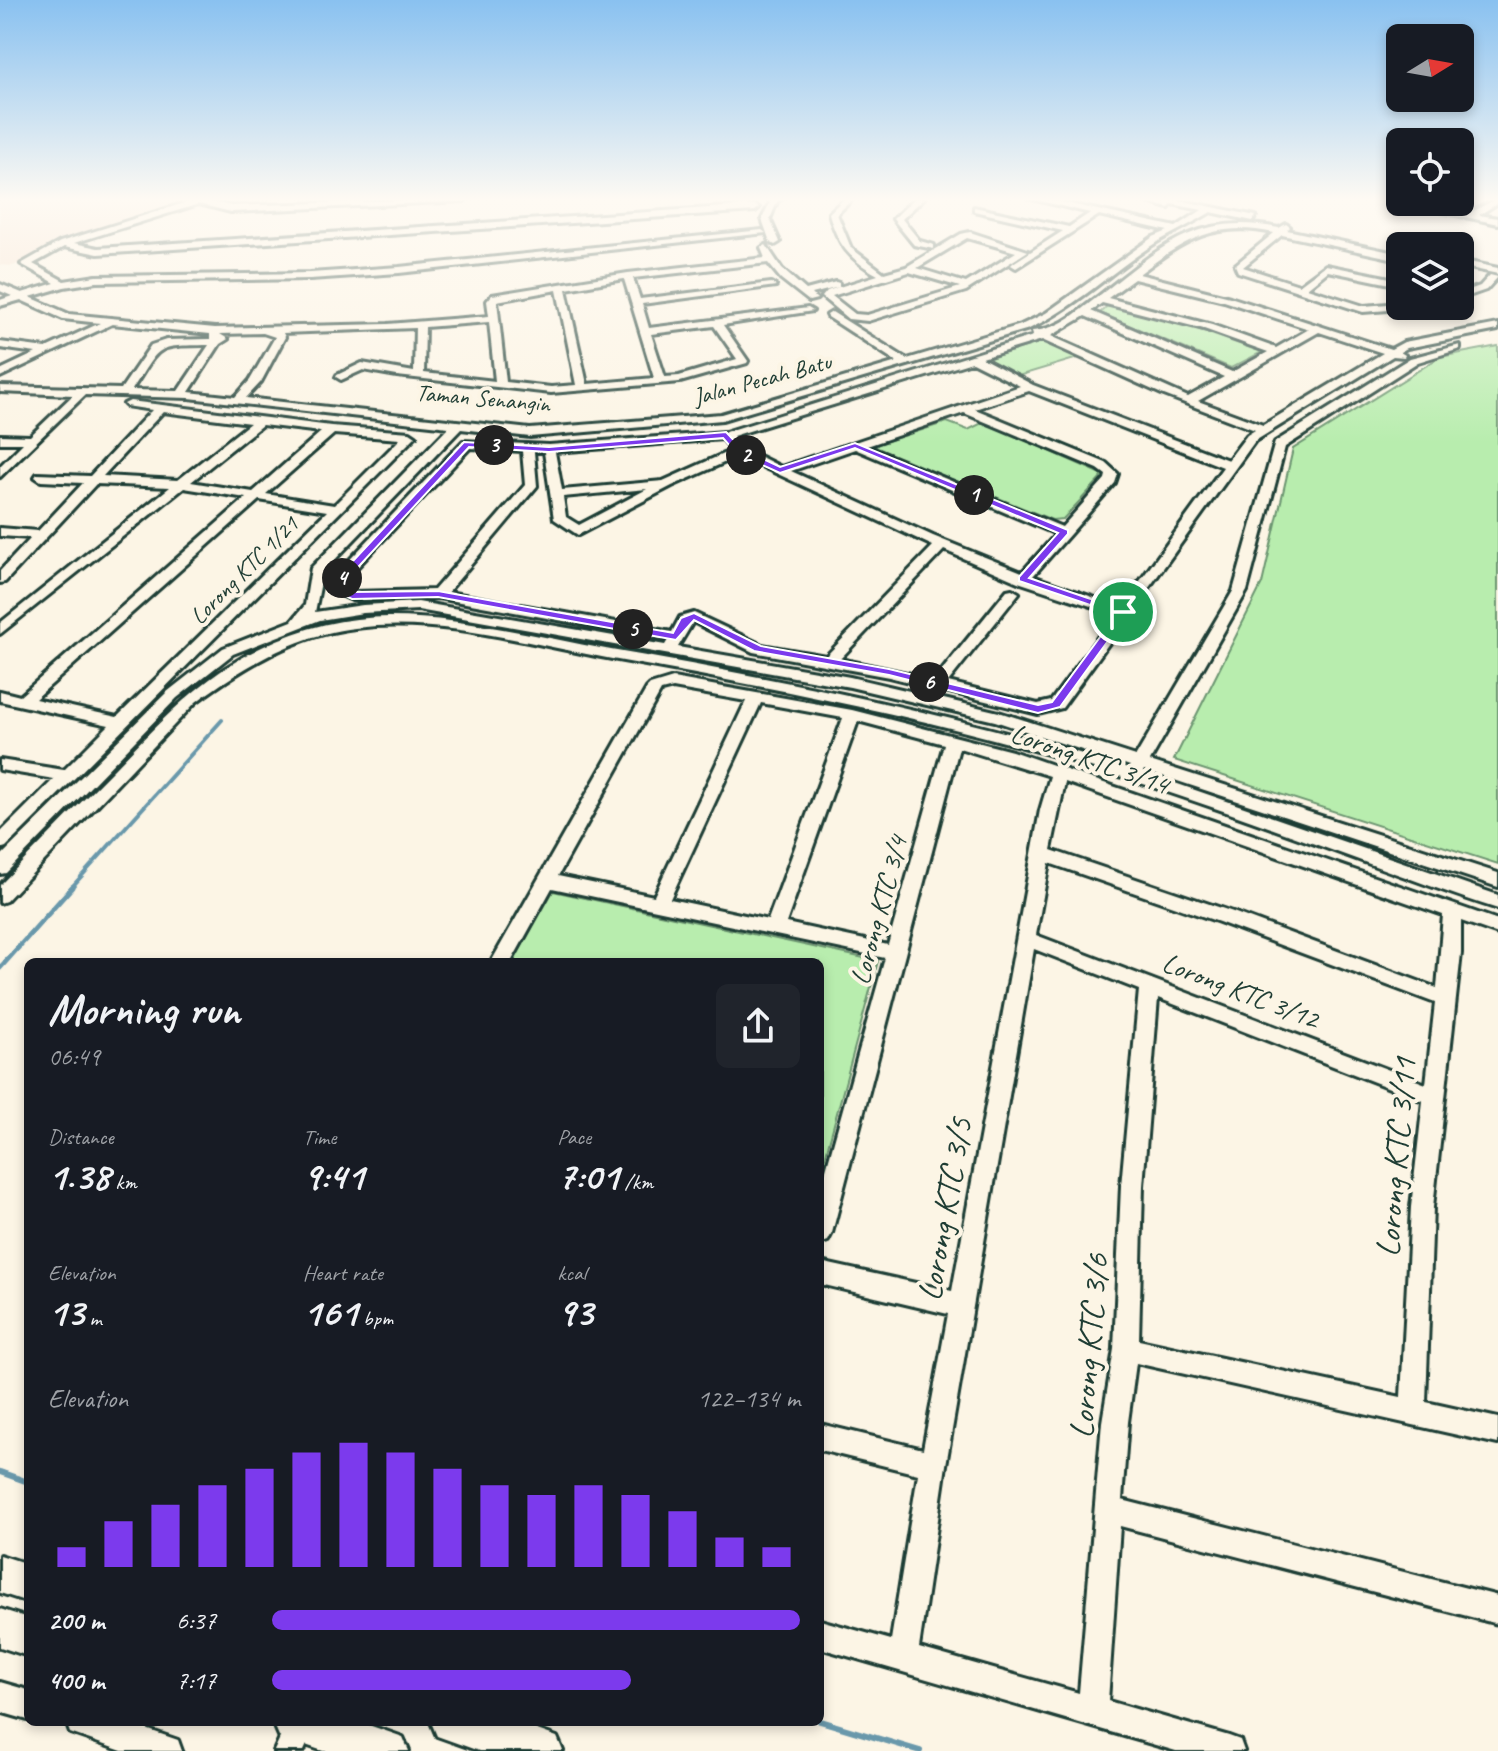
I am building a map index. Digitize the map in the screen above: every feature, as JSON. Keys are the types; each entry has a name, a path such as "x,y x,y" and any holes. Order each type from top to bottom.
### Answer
{"main road":[{"path":"0,1574 24,1582"},
{"path":"0,1628 24,1636"},
{"path":"464,1726 543,1751"},
{"path":"296,1730 389,1751"}],"street":[{"path":"55,280 63,284"},
{"path":"0,303 63,284 102,280"},
{"path":"501,384 492,301 502,295 603,280"},
{"path":"629,280 660,380"},
{"path":"787,280 852,330 900,359 1016,321 1083,280"},
{"path":"808,280 818,289"},
{"path":"861,280 827,297 856,318 893,315 971,294 993,280"},
{"path":"804,293 867,280"},
{"path":"946,280 967,286"},
{"path":"852,330 977,280"},
{"name":"Jalan Pecah Batu","path":"0,389 181,395 530,433 700,420 768,402 900,359 1025,327 1050,315 1099,280"},
{"path":"1129,280 1071,322 1043,336 726,435 549,449 464,445 342,575 346,594 359,597 438,594 892,690 999,717 1498,902"},
{"path":"1149,280 1227,299 1414,360"},
{"path":"1266,280 1370,310 1386,308"},
{"path":"1299,290 1312,280"},
{"path":"1474,291 1485,287 1492,280"},
{"path":"561,286 582,387"},
{"path":"637,302 771,286"},
{"path":"0,287 57,315 216,337 492,319"},
{"path":"1100,299 1208,327 1278,352"},
{"path":"645,332 808,311"},
{"path":"1084,312 1231,376"},
{"path":"0,374 110,322"},
{"path":"419,375 420,325"},
{"path":"341,377 362,366 551,390 680,379 743,361 718,325"},
{"path":"1025,327 1189,401 1262,429"},
{"path":"673,644 685,620 694,617 758,649 830,661 1038,709 1056,705 1229,465 1262,429 1413,342 1498,327"},
{"path":"1189,401 1317,329"},
{"path":"125,392 155,347 231,335 281,334 255,382 237,401"},
{"path":"181,395 216,337"},
{"path":"1137,768 1240,591 1279,445 1414,360 1435,351 1498,339"},
{"path":"0,345 44,351"},
{"path":"973,358 1029,387 1229,465"},
{"path":"780,471 1029,387"},
{"path":"0,473 84,390"},
{"name":"Taman Senangin","path":"291,408 315,398 351,406 542,428 709,414 761,399 768,402"},
{"path":"0,400 97,402"},
{"name":"Lorong KTC 1/21","path":"0,843 410,436 331,430 130,404"},
{"path":"0,579 161,407"},
{"path":"0,630 277,407"},
{"path":"965,409 1109,470 1111,480 1023,579"},
{"path":"429,424 441,435 441,442"},
{"path":"0,868 172,695 210,663 307,616 314,604 313,579 316,571 456,427"},
{"path":"23,701 331,430"},
{"path":"726,435 739,451 942,544 1023,579 1123,612"},
{"path":"0,439 34,440"},
{"path":"855,445 1064,532"},
{"path":"438,594 531,486 528,449"},
{"path":"549,449 560,519 578,531 668,483 739,451"},
{"path":"41,477 180,484 337,509"},
{"path":"556,494 668,483"},
{"path":"0,532 41,535"},
{"path":"830,661 942,544"},
{"path":"938,685 1012,593"},
{"path":"314,604 335,613"},
{"path":"291,624 335,613 418,606 673,644"},
{"path":"0,896 191,699 219,677 276,645 327,628 357,623 420,621 685,667 882,706 1137,768 1498,880"},
{"name":"Lorong KTC 3/14","path":"547,880 655,688 673,683 852,715 953,740 1498,927"},
{"path":"0,696 121,723"},
{"path":"659,904 756,697"},
{"path":"775,927 852,715"},
{"name":"Lorong KTC 3/4","path":"824,1219 953,740"},
{"path":"0,765 66,776"},
{"name":"Lorong KTC 3/5","path":"903,1657 961,1305 1059,775"},
{"path":"1042,854 1213,912 1445,999"},
{"path":"503,958 547,880 894,953"},
{"name":"Lorong KTC 3/11","path":"1413,1410 1422,1207 1451,953 1452,910"},
{"name":"Lorong KTC 3/12","path":"1027,939 1434,1096"},
{"name":"Lorong KTC 3/6","path":"1092,1712 1115,1422 1126,1349 1132,1186 1149,985"},
{"path":"824,1274 961,1305"},
{"path":"1126,1349 1498,1431"},
{"path":"824,1438 933,1465"},
{"path":"1109,1510 1498,1610"},
{"path":"824,1635 1229,1751"},
{"path":"0,1697 24,1704"},
{"path":"93,1726 167,1751"}],"green space":[{"path":"1108,305 1197,329 1262,352 1231,368 1100,313"},
{"path":"1038,343 1048,343 1078,358 1018,376 990,361 990,358"},
{"path":"1498,346 1498,864 1174,760 1262,584 1293,449 1440,357"},
{"path":"947,422 968,430 984,422 1104,475 1063,519 1052,520 875,448 878,444"},
{"path":"553,891 878,961 824,1161 824,958 515,958"}],"waterway":[{"path":"70,889 222,720"},
{"path":"0,968 72,887"},
{"path":"0,1472 24,1481"},
{"path":"824,1722 920,1751"}],"route":[{"path":"726,435 739,451 780,471 855,445 1064,532 1023,579 1123,612 1056,705 1038,709 889,672 758,649 694,617 685,620 676,637 438,594 352,596 346,594 342,575 464,445 549,449 726,435"}]}
